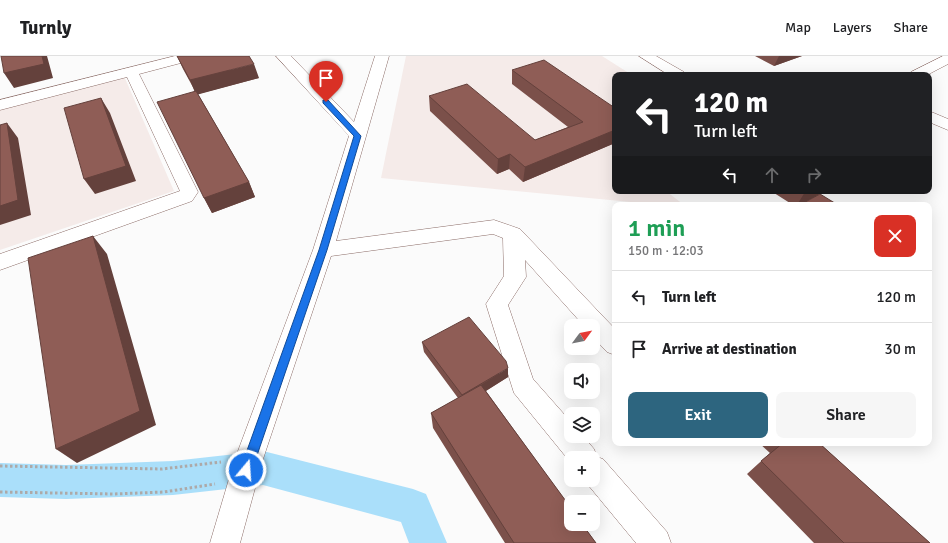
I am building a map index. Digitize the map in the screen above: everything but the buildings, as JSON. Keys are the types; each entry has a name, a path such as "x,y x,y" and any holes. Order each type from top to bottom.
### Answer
{"street":[{"path":"0,105 191,56"},
{"path":"283,56 358,136"},
{"path":"224,543 246,470 323,250 382,56"},
{"path":"646,56 674,72"},
{"path":"922,72 948,60"},
{"path":"0,262 185,197 189,192 131,71"},
{"path":"932,117 948,125"},
{"path":"323,250 494,227 513,234 612,342"},
{"path":"513,234 516,277 497,304 523,386 578,451"},
{"path":"600,477 656,543"}],"path":[{"path":"0,466 246,470"},
{"path":"0,492 114,494 164,492 246,470"}],"shaded area":[{"path":"406,56 602,56 627,72 612,72 612,194 670,194 680,202 631,202 381,178"},
{"path":"124,76 174,191 0,250 0,108"}],"waterway":[{"path":"0,480 66,482 173,478 263,468 413,507 428,543"}],"route":[{"path":"246,470 323,250 358,136 326,102"}]}
